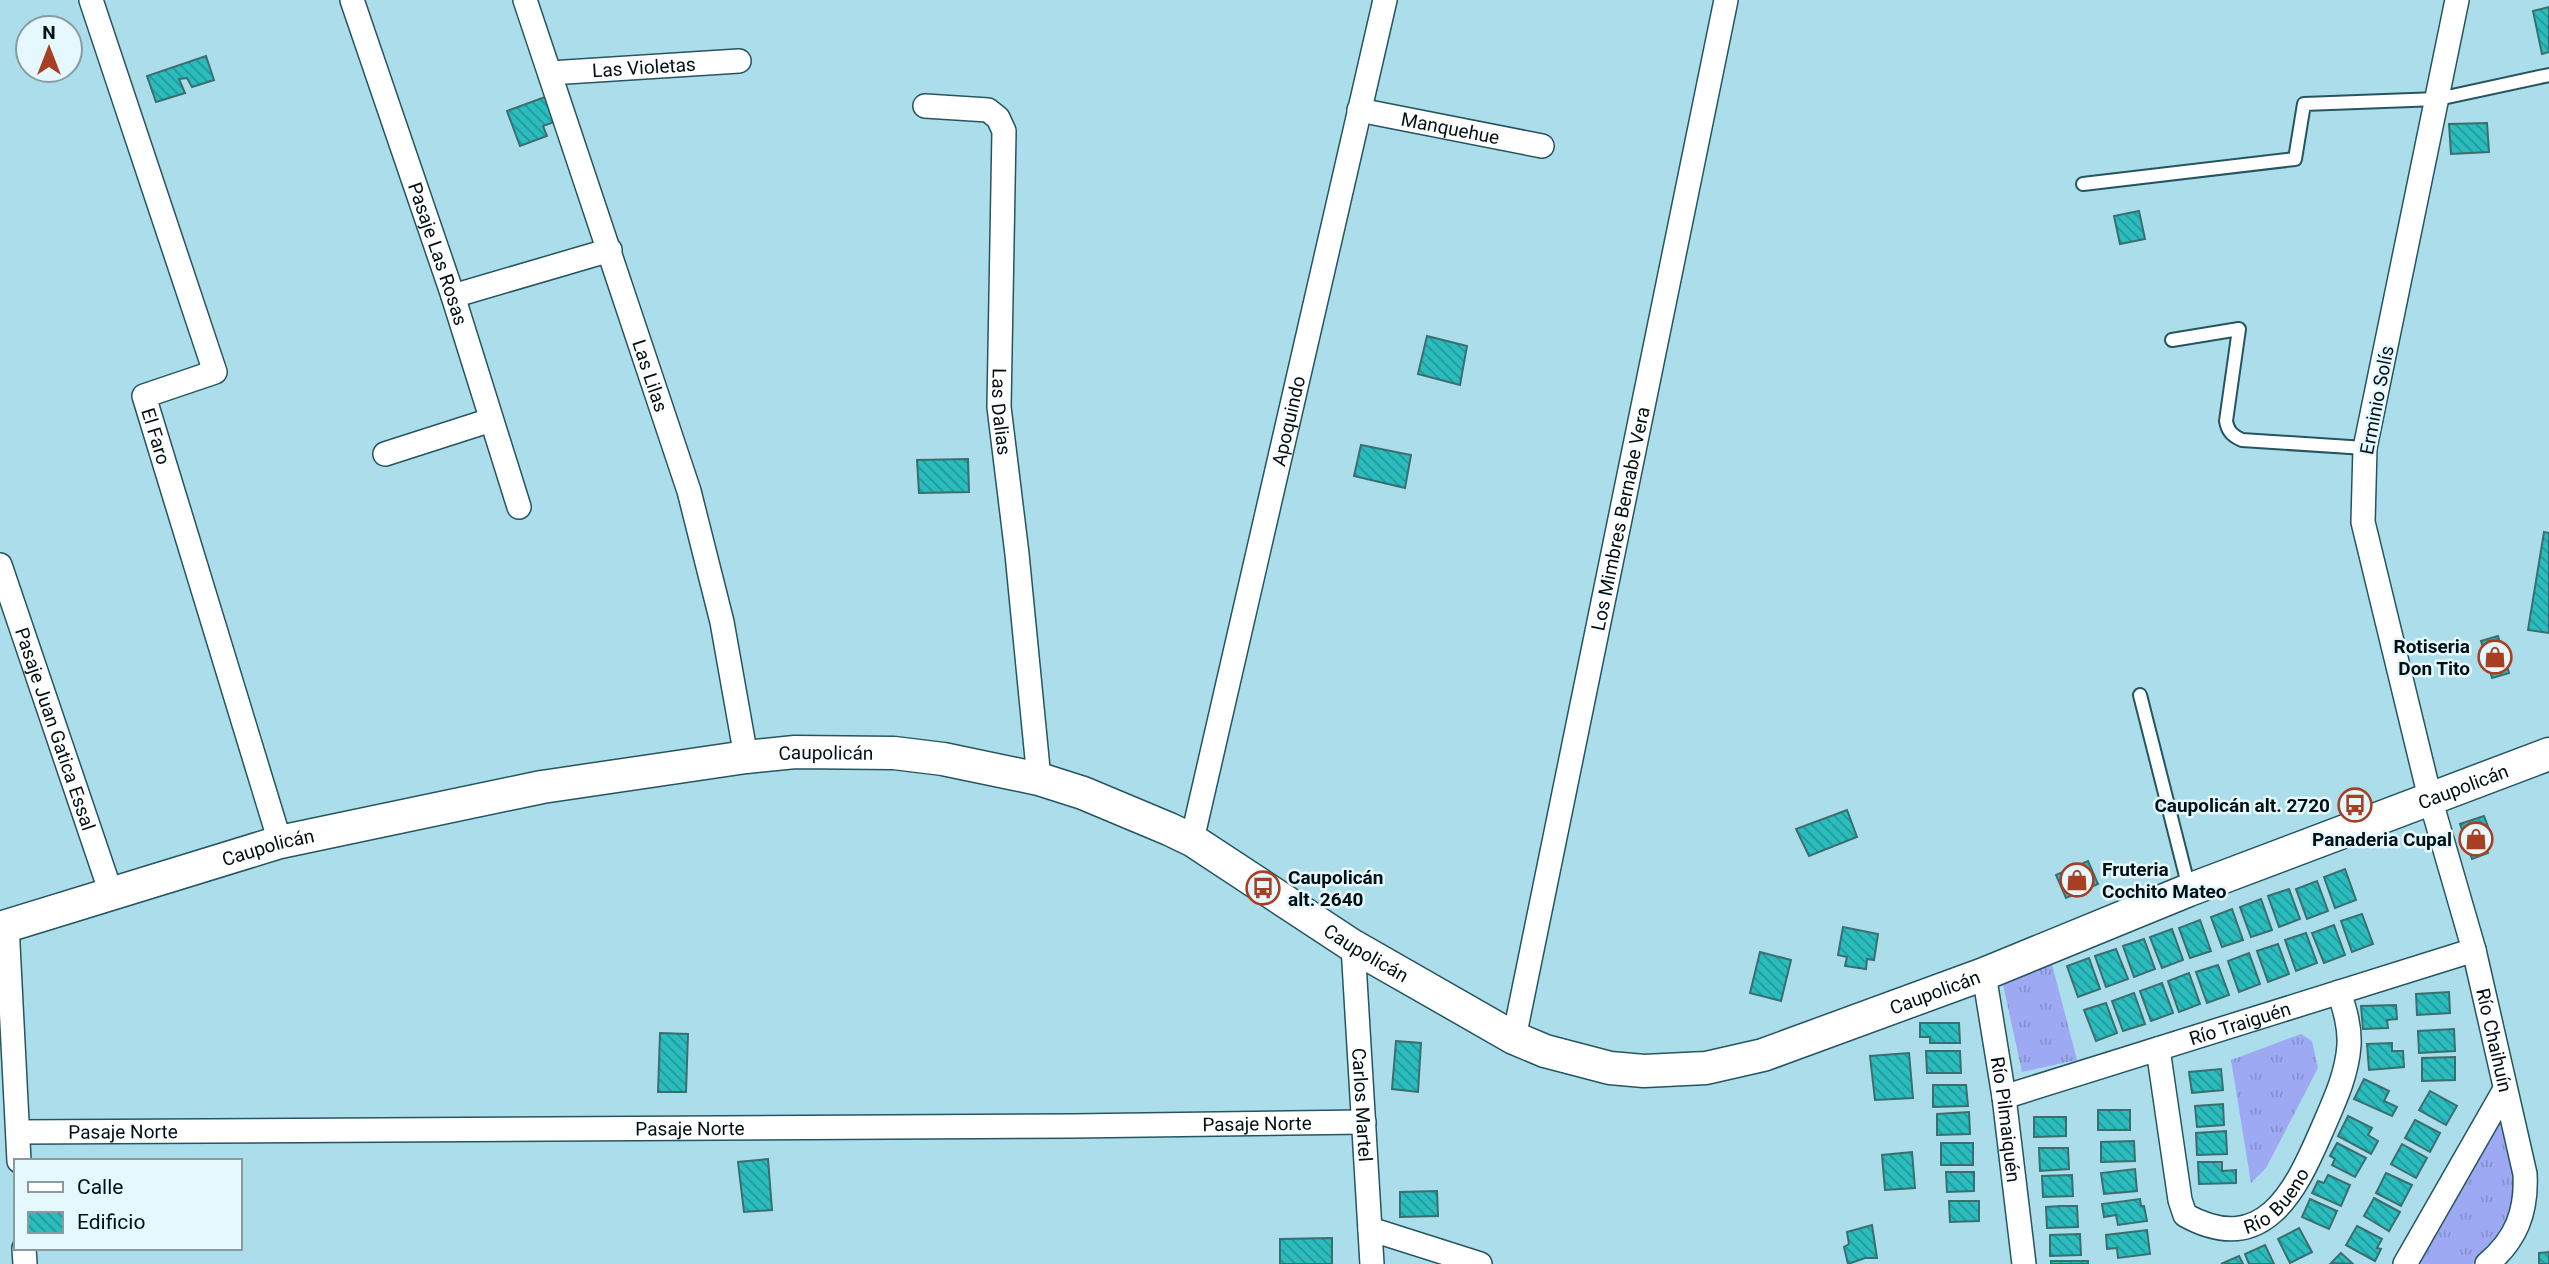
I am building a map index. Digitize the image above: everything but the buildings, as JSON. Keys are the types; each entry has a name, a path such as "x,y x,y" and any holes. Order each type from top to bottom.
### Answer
{"street":[{"name":"El Faro","path":"91,0 215,372 144,397 279,842"},
{"name":"Pasaje Las Rosas","path":"352,0 453,296 519,507"},
{"name":"Las Lilas","path":"525,0 670,428 707,555 733,676 746,757"},
{"name":"Apoquindo","path":"1192,840 1385,0"},
{"name":"Los Mimbres Bernabe Vera","path":"1514,1038 1726,0"},
{"name":"Erminio Solís","path":"2430,799 2363,522 2365,449 2457,0"},
{"name":"Las Violetas","path":"550,73 739,61"},
{"name":"Las Dalias","path":"925,106 988,110 998,118 1003,131 999,407 1017,554 1039,779"},
{"name":"Manquehue","path":"1359,110 1542,146"},
{"path":"453,296 610,250"},
{"path":"385,454 491,420"},
{"name":"Pasaje Juan Gatica Essal","path":"0,565 111,893"},
{"name":"Caupolicán","path":"3,927 279,842 542,787 795,752 894,754 955,761 1039,779 1126,810 1192,840 1353,946 1514,1038 1577,1061 1610,1068 1644,1071 1706,1068 1763,1055 1984,974 2189,890 2549,754"},
{"name":"Río Chaihuín","path":"2405,1264 2504,1091 2474,950 2430,799"},
{"path":"3,927 19,1159"},
{"name":"Carlos Martel","path":"1353,946 1372,1264"},
{"name":"Río Traiguén","path":"2004,1097 2474,950"},
{"name":"Río Pilmaiquén","path":"1984,974 2004,1097 2024,1264"},
{"name":"Río Bueno","path":"2158,1049 2180,1200 2185,1215 2217,1228 2248,1225 2276,1211 2287,1199 2333,1106 2345,1069 2349,1042 2345,1010 2339,992"},
{"path":"2487,1264 2510,1241 2518,1226 2526,1192 2525,1174 2504,1091"},
{"name":"Pasaje Norte","path":"18,1132 1364,1122"},
{"path":"1370,1229 1480,1264"}],"lane":[{"path":"2083,184 2295,159 2304,104 2438,99 2549,75"},
{"path":"2172,340 2239,329 2226,421 2232,435 2237,438 2365,449"},
{"path":"2140,695 2189,890"}],"green space":[{"path":"2052,964 2077,1060 2022,1072 2002,980"},
{"path":"2301,1034 2312,1041 2318,1068 2266,1168 2251,1183 2231,1060"},
{"path":"2501,1108 2517,1173 2513,1216 2486,1255 2472,1264 2413,1264"}],"place":[{"name":"Rotiseria Don Tito","path":"2495,657"},
{"name":"Caupolicán alt. 2720","path":"2355,805"},
{"name":"Panaderia Cupal","path":"2476,839"},
{"name":"Fruteria Cochito Mateo","path":"2077,880"},
{"name":"Caupolicán alt. 2640","path":"1263,888"}]}
